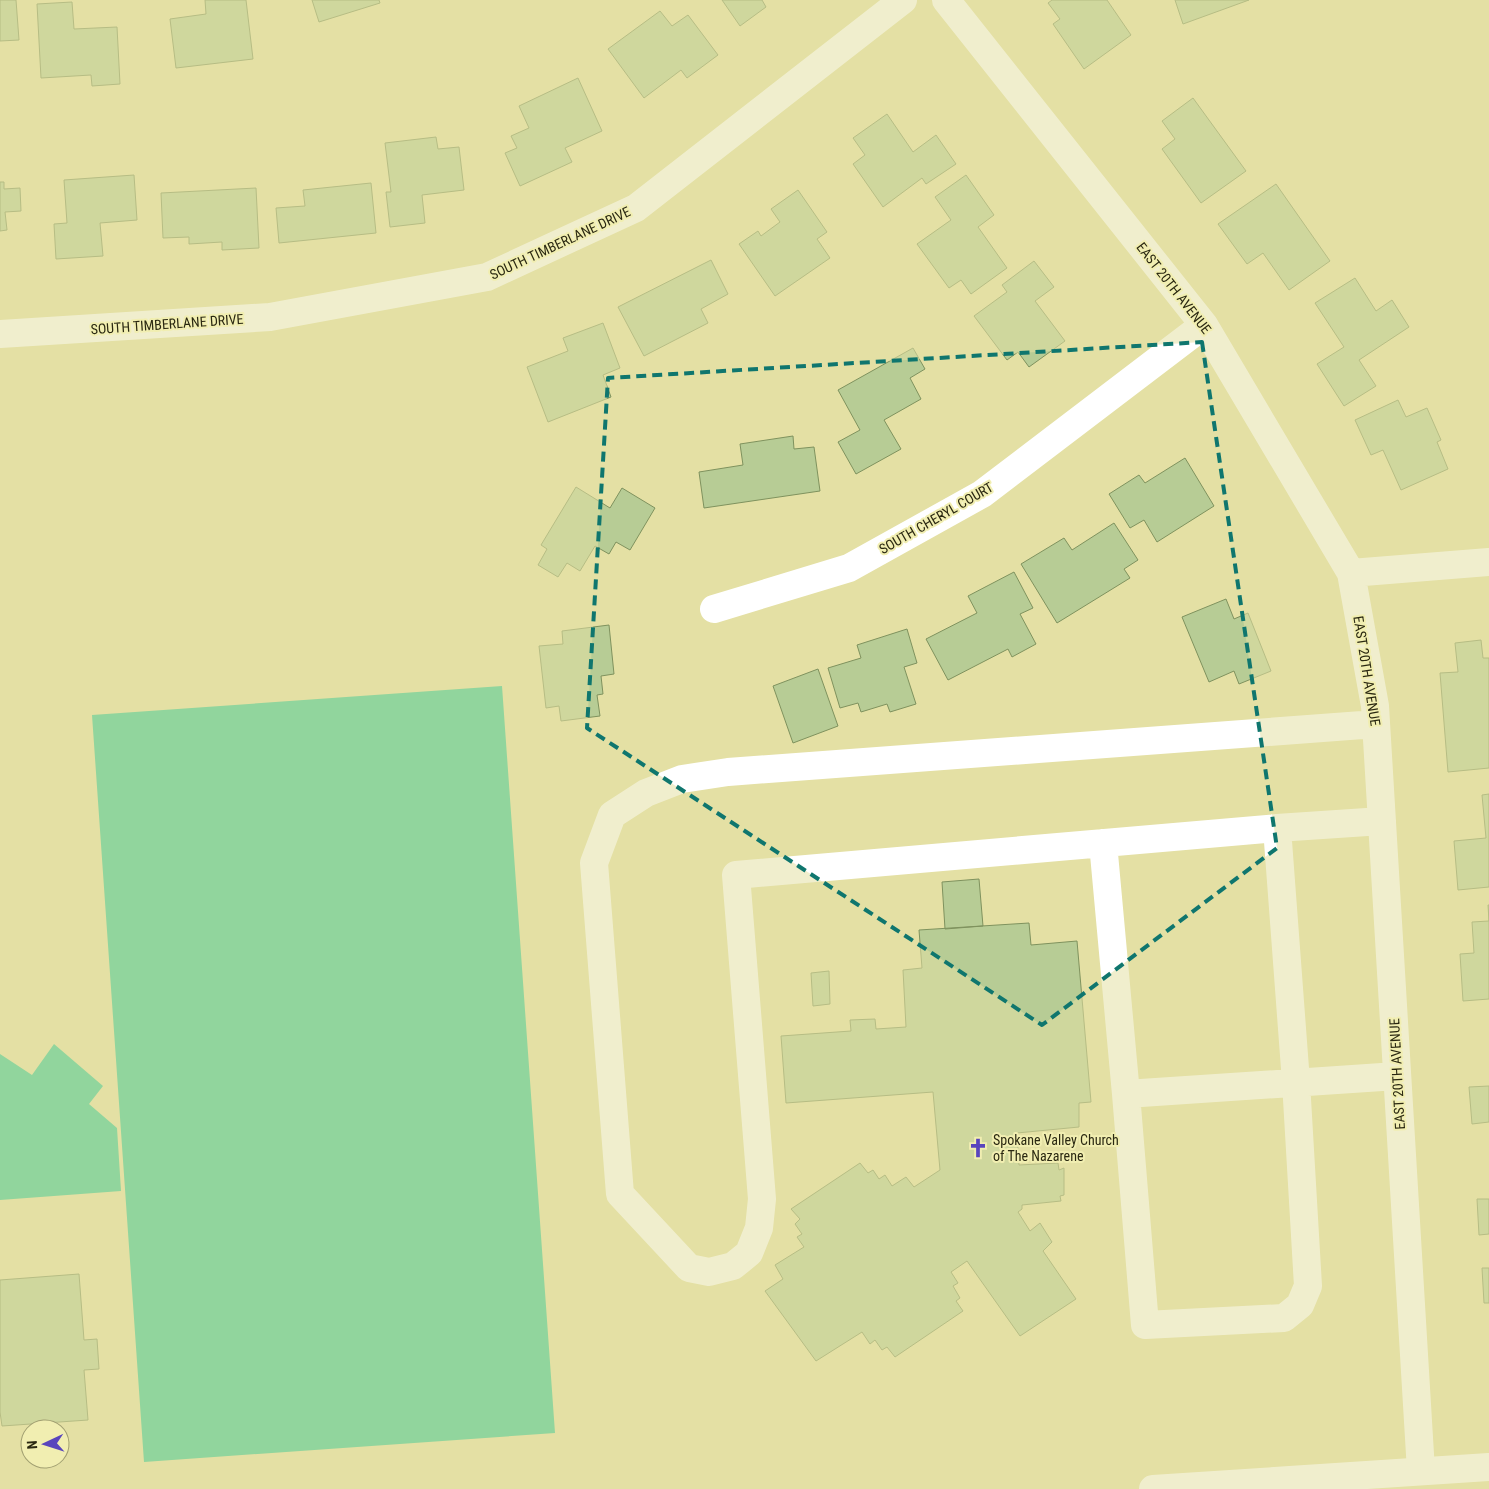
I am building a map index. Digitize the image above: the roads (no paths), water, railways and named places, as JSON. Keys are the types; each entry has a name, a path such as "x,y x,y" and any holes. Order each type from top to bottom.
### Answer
{"street":[{"name":"SOUTH TIMBERLANE DRIVE","path":"0,334 270,317 487,278 636,208 903,0"},
{"name":"EAST 20TH AVENUE","path":"946,0 1204,325 1351,573 1375,706 1421,1471"},
{"name":"SOUTH CHERYL COURT","path":"714,609 850,568 982,494 1204,325"},
{"path":"1351,573 1489,562"},
{"path":"1376,724 728,772 682,779 646,793 612,815 594,863 620,1194 689,1268 709,1272 732,1266 749,1253 759,1228 762,1199 736,875 1277,828 1382,821"},
{"path":"1103,843 1145,1326 1284,1318 1300,1305 1308,1286 1296,1082 1277,828"},
{"path":"1126,1094 1397,1076"},
{"path":"1154,1489 1489,1467"}],"place":[{"name":"Spokane Valley Church of The Nazarene","path":"978,1148"}]}
